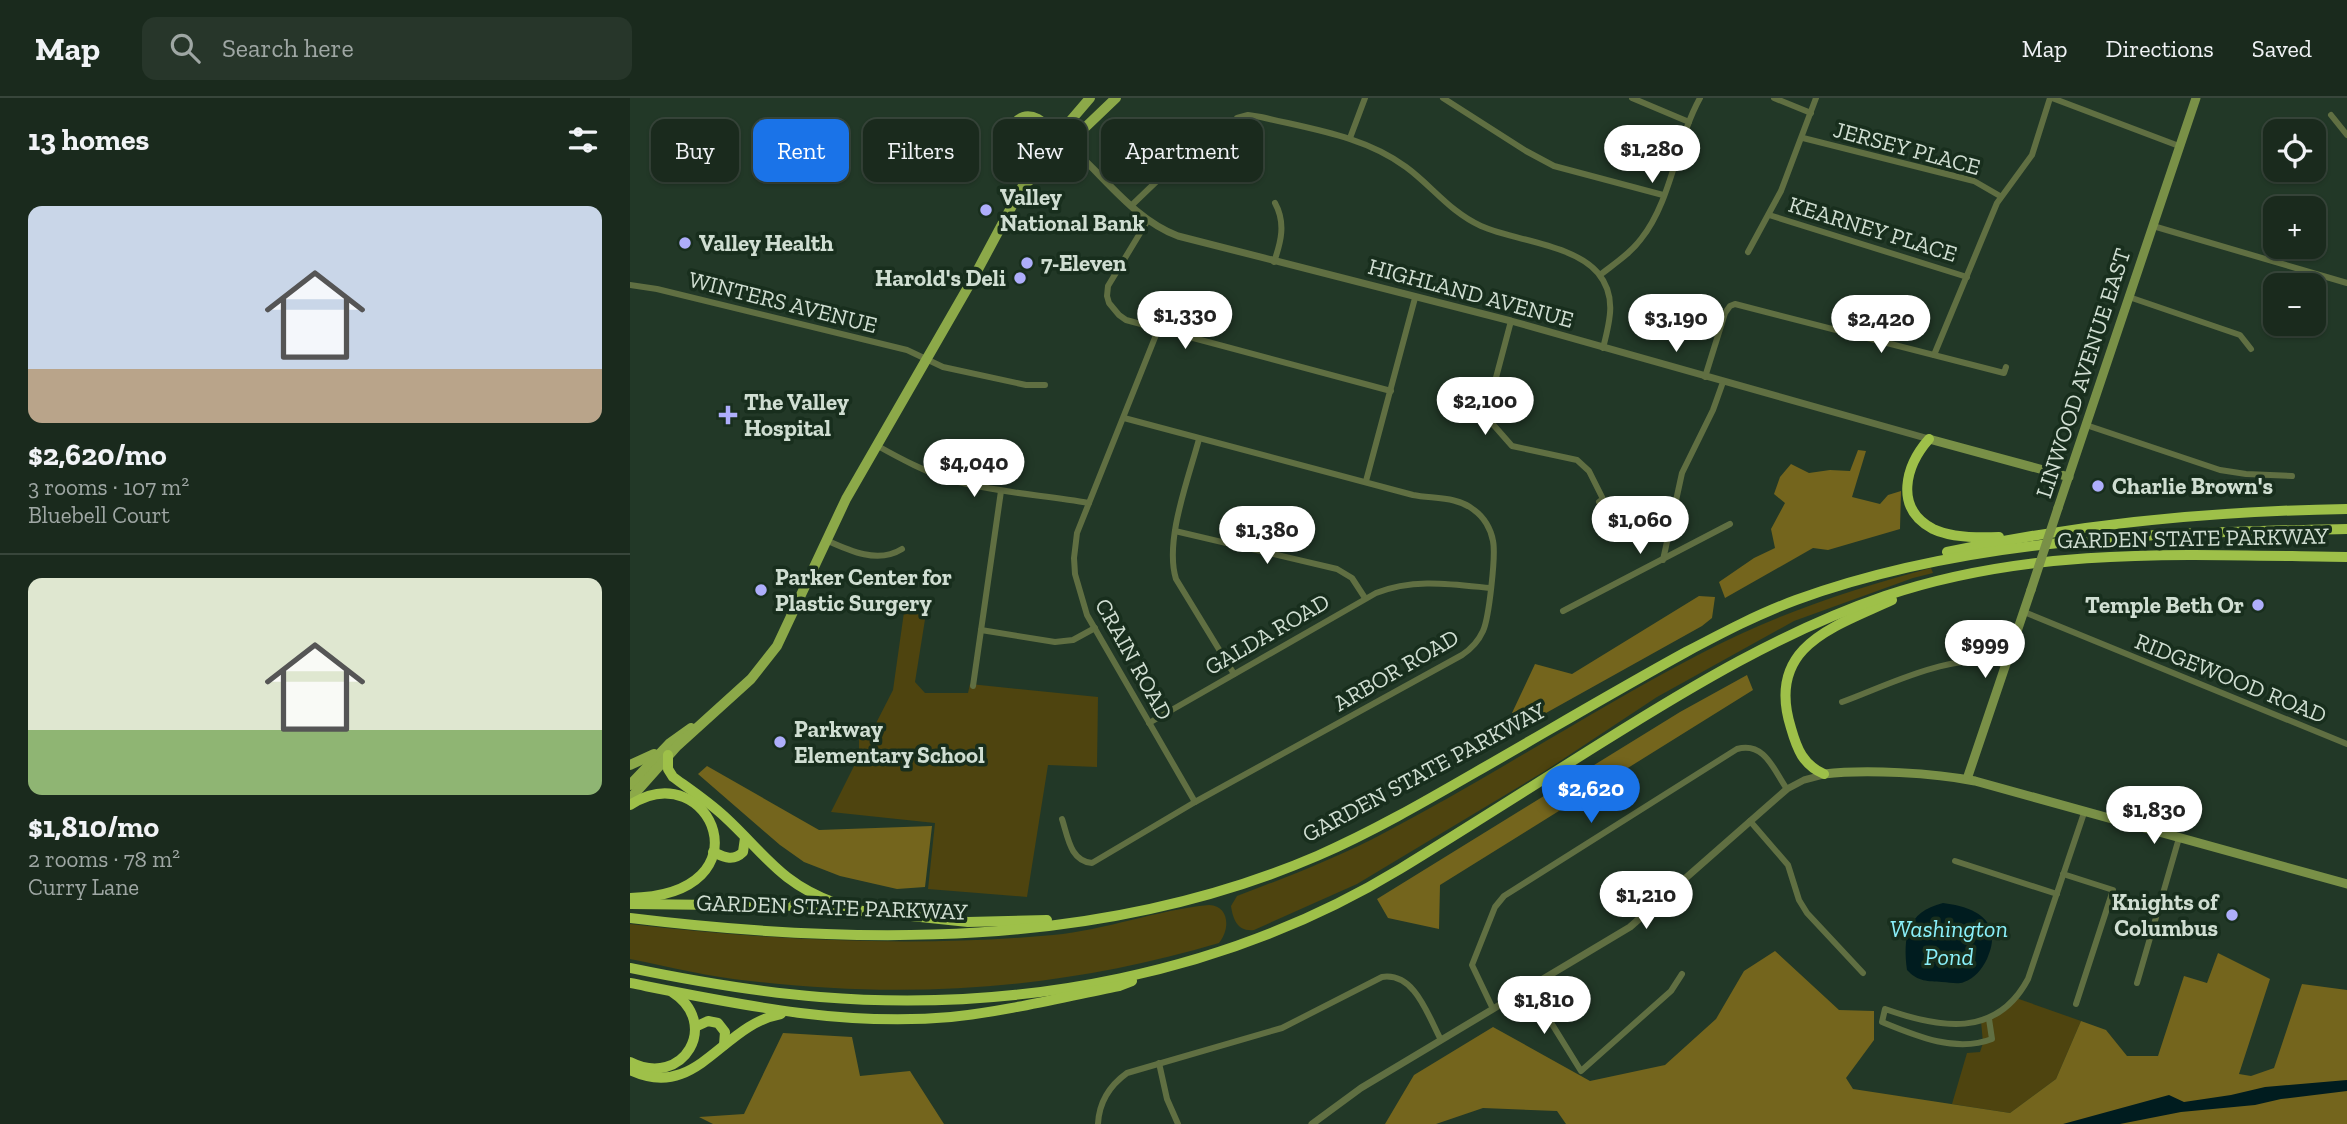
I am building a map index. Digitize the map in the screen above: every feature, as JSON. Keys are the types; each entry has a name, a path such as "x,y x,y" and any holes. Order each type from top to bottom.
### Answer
{"highway":[{"path":"1929,439 1911,466 1907,485 1914,510 1933,529 1956,535 1989,537 2113,525"},
{"name":"GARDEN STATE PARKWAY","path":"630,918 793,931 868,933 1004,930 1102,919 1151,910 1269,875 1338,846 1404,813 1729,629 1826,586 1930,556 2113,525 2242,514 2347,509"},
{"name":"GARDEN STATE PARKWAY","path":"1798,599 1931,562 2053,543 2166,533 2347,529"},
{"name":"GARDEN STATE PARKWAY","path":"630,968 771,992 846,999 896,1000 971,998 1045,991 1167,967 1238,946 1331,907 1397,871 1629,726 1736,663 1826,618 1931,582 2030,562 2103,556 2347,557"},
{"path":"1824,774 1808,765 1801,757 1788,719 1786,690 1790,672 1798,657 1811,642 1839,623 1931,582"},
{"path":"666,752 668,769 673,777 717,810 788,879 811,893 851,908"},
{"path":"630,804 647,796 675,794 692,801 706,815 715,839 706,871 697,880 685,888 660,895 630,898"},
{"path":"713,852 736,858 743,852 745,838"},
{"path":"630,904 851,908 968,922 1102,919"},
{"path":"630,983 793,1012 898,1019 960,1016 1119,986 1167,967"},
{"path":"630,1062 651,1070 662,1069 678,1062 690,1049 695,1027 689,1009 669,991"},
{"path":"630,1070 659,1079 679,1076 698,1067 756,1022 793,1012"},
{"path":"695,1027 708,1021 718,1023 725,1032 724,1045"}],"main road":[{"path":"1071,119 1090,98"},
{"path":"1102,111 1109,98"},
{"path":"1087,125 1116,98"},
{"name":"LINWOOD AVENUE EAST","path":"1967,779 2196,98"},
{"path":"630,785 751,679 777,646 826,540 876,445 1026,182"},
{"path":"1024,186 1028,182"},
{"name":"HIGHLAND AVENUE","path":"1929,439 2069,477"},
{"path":"630,765 666,752"},
{"path":"630,799 666,752"},
{"path":"1824,774 1862,772 1967,779 2347,884"}],"street":[{"path":"1350,138 1365,98"},
{"path":"1632,98 1689,122"},
{"path":"1600,275 1642,239 1657,212 1700,98"},
{"path":"1774,98 1811,114"},
{"path":"1748,252 1769,215 1803,138 1816,98"},
{"path":"1934,355 2000,196 2032,155 2051,98 2179,146"},
{"path":"1447,99 1526,151 1554,166 1663,195"},
{"path":"2331,114 2347,135"},
{"path":"1237,118 1248,115 1261,117 1366,144 1405,166 1464,217 1494,231 1583,259 1600,275 1608,288 1612,307 1603,348"},
{"name":"JERSEY PLACE","path":"1803,138 1974,181 2000,196"},
{"name":"HIGHLAND AVENUE","path":"1087,161 1148,220 1178,236 1511,321 1929,439"},
{"path":"1132,205 1156,182"},
{"path":"1273,261 1280,243 1282,226 1280,212 1275,203"},
{"name":"KEARNEY PLACE","path":"1769,215 1967,276"},
{"path":"1148,220 1108,286 1107,296 1119,316 1158,330 1391,391"},
{"path":"2152,226 2347,283"},
{"name":"WINTERS AVENUE","path":"630,285 657,289 907,350 943,367 1026,385 1045,385"},
{"path":"2129,297 2240,335 2251,349"},
{"path":"1366,481 1415,298"},
{"path":"1705,377 1724,313 1731,306 1741,304 2004,373 2006,367"},
{"path":"1511,321 1489,404 1490,421 1513,446 1570,457 1584,465 1603,499 1599,502"},
{"name":"CRAIN ROAD","path":"1158,330 1077,533 1074,558 1077,590 1095,628 1195,802"},
{"path":"1663,560 1682,473 1713,410 1723,382"},
{"name":"ARBOR ROAD","path":"1062,818 1075,856 1082,862 1092,863 1099,860 1195,802 1462,655 1477,642 1485,625 1494,543 1488,524 1476,510 1458,501 1413,495 1124,418"},
{"path":"2086,425 2220,470 2292,476"},
{"path":"1199,439 1175,531 1171,559 1176,579 1234,674"},
{"path":"876,445 941,476 1000,491 1089,503"},
{"path":"973,686 1000,491"},
{"path":"1563,611 1730,524"},
{"path":"1175,531 1336,569 1352,578 1365,598"},
{"path":"826,540 872,556 890,557 902,549"},
{"name":"GALDA ROAD","path":"1150,723 1365,598 1387,588 1417,583 1490,588"},
{"name":"RIDGEWOOD ROAD","path":"2024,612 2347,744"},
{"path":"981,630 1055,642 1073,640 1095,628"},
{"path":"1842,702 1958,661 1982,660 2006,665"},
{"path":"1493,1009 1472,965 1495,907 1504,896 1737,749 1749,747 1761,752 1772,763 1787,789"},
{"path":"1312,1124 1361,1088 1629,927 1787,789 1824,774"},
{"path":"1989,1018 1992,1039 1983,1043 1945,1043 1918,1037 1882,1021 1885,1009 1908,1018 1936,1024 1967,1024 1989,1018 2008,1006 2022,989 2085,810"},
{"path":"1750,821 1788,865 1799,900 1807,913 1863,974"},
{"path":"2137,983 2179,838"},
{"path":"1955,862 2057,894"},
{"path":"2063,874 2113,890 2076,1004"},
{"path":"1530,987 1581,1071 1671,991 1682,974"},
{"path":"1098,1124 1104,1096 1118,1080 1136,1069 1282,1028 1389,976 1402,979 1412,988 1441,1040"},
{"path":"1158,1063 1167,1099 1178,1124"}],"shaded area":[{"path":"1858,450 1866,451 1852,497 1880,504 1888,495 1901,491 1900,529 1828,550 1813,548 1725,598 1719,582 1754,558 1775,548 1771,529 1785,503 1774,494 1780,477 1791,464 1809,473 1850,471"},
{"path":"1931,568 1933,573 1794,621 1657,697 1545,771 1357,884 1254,930 1240,927 1235,920 1231,906 1237,896 1330,859 1384,833 1658,676 1726,641 1812,605"},
{"path":"1699,596 1715,597 1712,618 1702,626 1537,718 1512,713 1535,664 1572,674"},
{"path":"905,605 927,607 915,682 925,693 968,693 970,684 1098,697 1097,767 1048,765 1027,897 928,889 935,823 831,812 859,756 859,735 870,735 893,690"},
{"path":"1747,675 1753,690 1440,885 1439,929 1388,918 1377,899 1680,712"},
{"path":"707,766 819,830 932,826 925,887 897,889 840,876 804,862 780,845 698,774"},
{"path":"1209,905 1221,910 1226,919 1225,932 1219,943 1103,971 986,986 869,990 810,987 720,977 630,959 630,924 788,938 947,941 1053,935"},
{"path":"1775,951 1839,1010 1874,1011 1874,1040 1846,1078 1853,1089 2010,1113 2056,1079 2081,1021 2106,1030 2127,1056 2158,1056 2184,976 2207,983 2218,953 2270,979 2239,1074 2251,1076 2274,1068 2302,984 2347,990 2347,1124 1566,1124 1557,1111 1483,1108 1436,1124 1385,1124 1414,1075 1493,1027 1590,1081 1665,1065 1716,1019 1744,971"},
{"path":"2016,998 2081,1021 2056,1079 2010,1113 1952,1104 1967,1053 1980,1052 1983,1043 1981,1021"},
{"path":"783,1033 852,1037 860,1076 910,1071 944,1124 713,1124 699,1117 744,1114"}],"water":[{"name":"Washington Pond","path":"1943,903 1967,908 1990,926 1991,946 1987,959 1971,979 1961,983 1923,980 1907,970 1907,937 1914,920 1931,907"},
{"path":"2347,1080 2347,1091 2255,1105 2181,1112 2120,1124 2063,1124 2169,1095 2184,1102 2265,1087"}],"place":[{"name":"Valley National Bank","path":"986,210"},
{"name":"Valley Health","path":"685,243"},
{"name":"7-Eleven","path":"1027,263"},
{"name":"Harold's Deli","path":"1020,278"},
{"name":"The Valley Hospital","path":"728,415"},
{"name":"Charlie Brown's","path":"2098,486"},
{"name":"Parker Center for Plastic Surgery","path":"761,590"},
{"name":"Temple Beth Or","path":"2258,605"},
{"name":"Parkway Elementary School","path":"780,742"},
{"name":"Knights of Columbus","path":"2232,915"}]}
